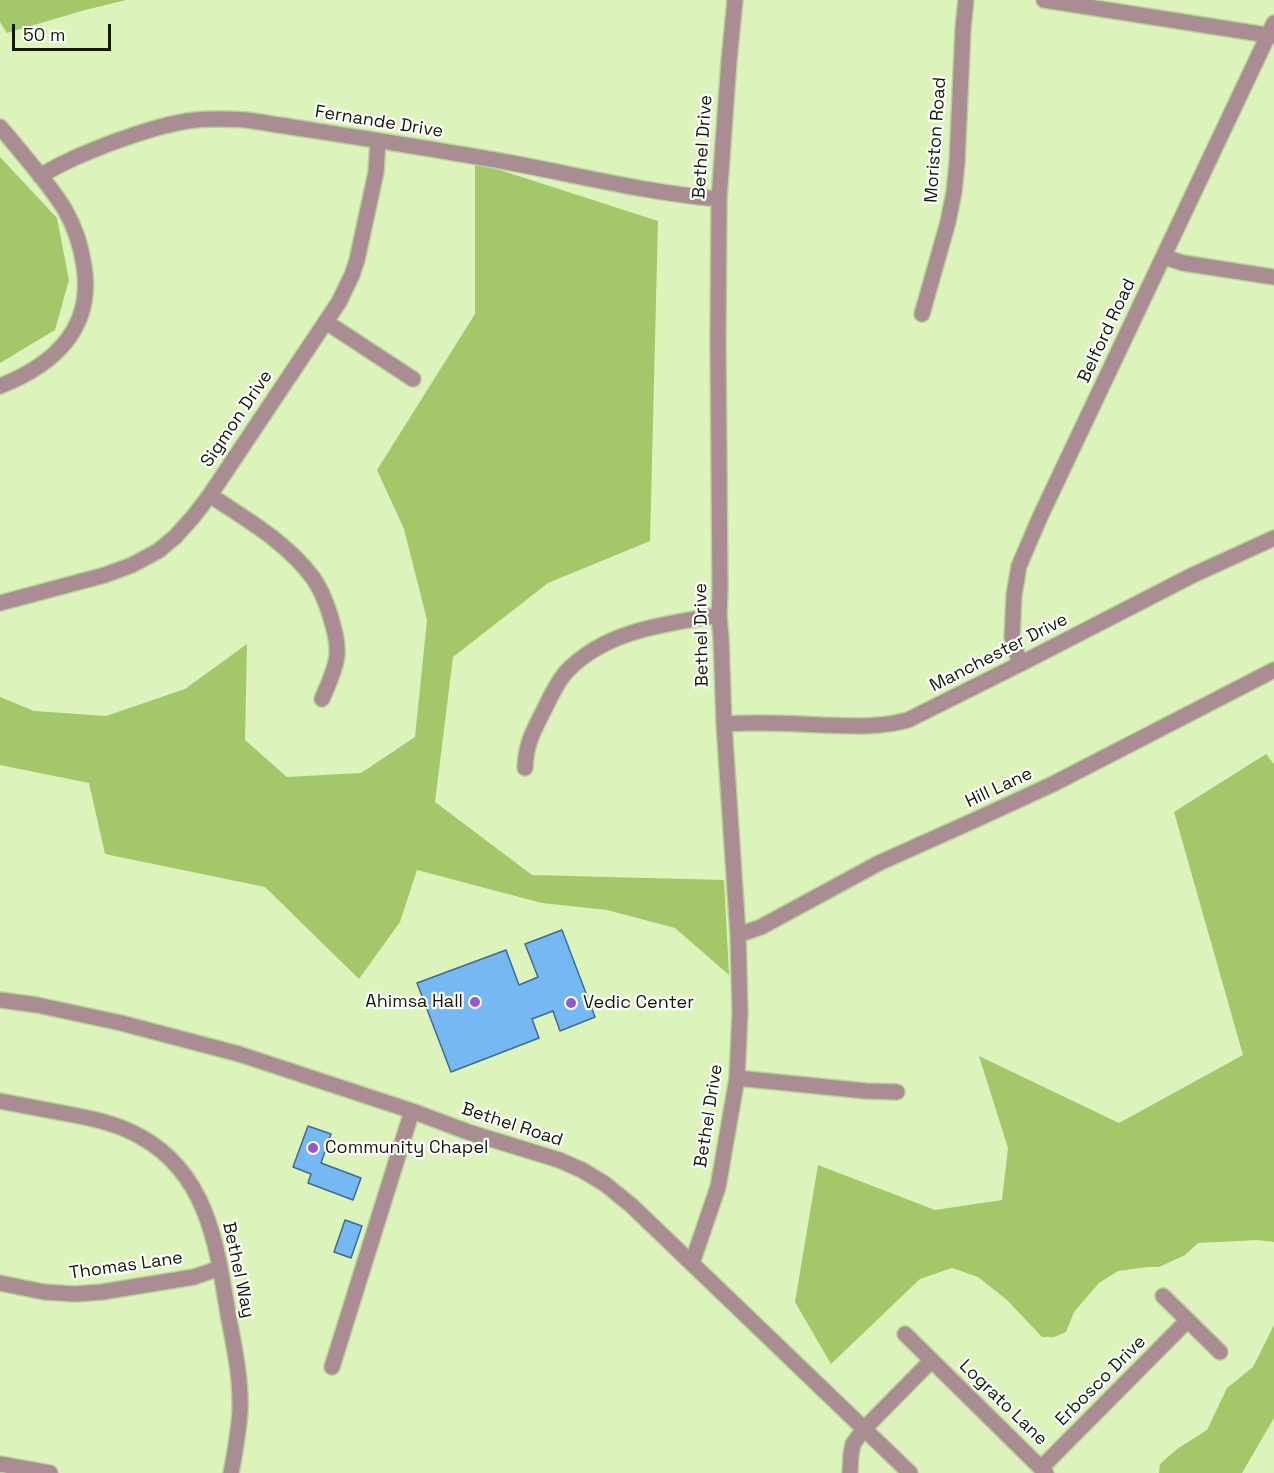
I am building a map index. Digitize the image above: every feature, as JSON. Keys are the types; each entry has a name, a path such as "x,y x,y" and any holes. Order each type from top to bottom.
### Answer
{"street":[{"name":"Bethel Drive","path":"692,1263 718,1187 737,1078 740,1012 738,935 719,615 718,199 735,0"},
{"name":"Moriston Road","path":"922,314 948,222 954,192 966,0"},
{"path":"1044,0 1272,31"},
{"name":"Belford Road","path":"1020,664 1012,637 1014,595 1019,566 1040,517 1272,31"},
{"name":"Fernande Drive","path":"40,176 70,159 125,137 196,119 222,118 247,120 511,163 657,192 718,199"},
{"path":"0,127 61,202 76,231 86,274 85,302 72,334 39,367 21,378 0,386"},
{"name":"Sigmon Drive","path":"0,603 132,565 158,551 183,530 210,495 339,302 357,260 376,172 378,141"},
{"path":"1164,258 1274,278"},
{"path":"326,322 413,379"},
{"path":"210,495 287,550 314,578 325,601 337,640 337,656 333,672 322,699"},
{"name":"Manchester Drive","path":"724,724 752,722 868,727 892,724 921,715 1193,575 1274,538"},
{"path":"525,768 530,736 553,690 578,662 605,643 632,632 719,615"},
{"name":"Hill Lane","path":"738,935 760,927 879,863 1053,784 1274,670"},
{"name":"Bethel Road","path":"0,1000 121,1023 239,1054 412,1111 468,1132 559,1160 582,1170 605,1184 632,1206 910,1473"},
{"path":"737,1078 897,1092"},
{"name":"Bethel Way","path":"0,1101 99,1120 129,1131 165,1154 177,1166 197,1195 211,1228 238,1371 240,1409 231,1473"},
{"path":"332,1367 412,1111"},
{"name":"Thomas Lane","path":"0,1283 44,1292 75,1294 102,1292 194,1277 220,1268"},
{"path":"1163,1296 1220,1352"},
{"name":"Erbosco Drive","path":"1044,1471 1188,1320"},
{"name":"Lograto Lane","path":"905,1334 1044,1471"},
{"path":"850,1473 853,1444 864,1429 932,1361"},
{"path":"0,1464 50,1473"}],"green space":[{"path":"0,0 126,0 7,33 0,22"},
{"path":"0,157 57,218 69,280 55,330 0,363"},
{"path":"475,162 658,221 650,541 548,583 453,657 435,802 532,875 724,880 729,975 675,928 607,910 542,903 417,870 400,922 359,979 265,887 105,854 89,783 0,765 0,697 34,711 106,716 185,689 247,644 245,740 287,777 361,773 415,737 427,620 404,529 377,470 475,314"},
{"path":"1266,754 1274,764 1274,1242 1257,1240 1198,1243 1185,1255 1159,1267 1118,1271 1099,1283 1074,1312 1066,1332 1054,1337 1042,1337 1007,1300 978,1277 952,1268 920,1279 831,1364 795,1302 818,1165 935,1210 1002,1200 1008,1148 979,1056 1119,1123 1243,1055 1174,812"},
{"path":"1274,1325 1274,1418 1242,1473 1159,1473 1160,1464 1177,1449 1207,1430 1227,1388 1253,1367"}],"building":[{"name":"Ahimsa Hall","path":"562,930 595,1017 560,1031 553,1011 532,1019 539,1038 451,1072 417,983 506,950 519,985 538,977 525,944"},
{"name":"Community Chapel","path":"308,1126 331,1134 321,1163 361,1178 353,1200 308,1183 311,1174 293,1167"},
{"path":"345,1220 362,1226 351,1258 334,1252"}],"place":[{"name":"Ahimsa Hall","path":"475,1002"},
{"name":"Vedic Center","path":"571,1003"},
{"name":"Community Chapel","path":"313,1148"}]}
